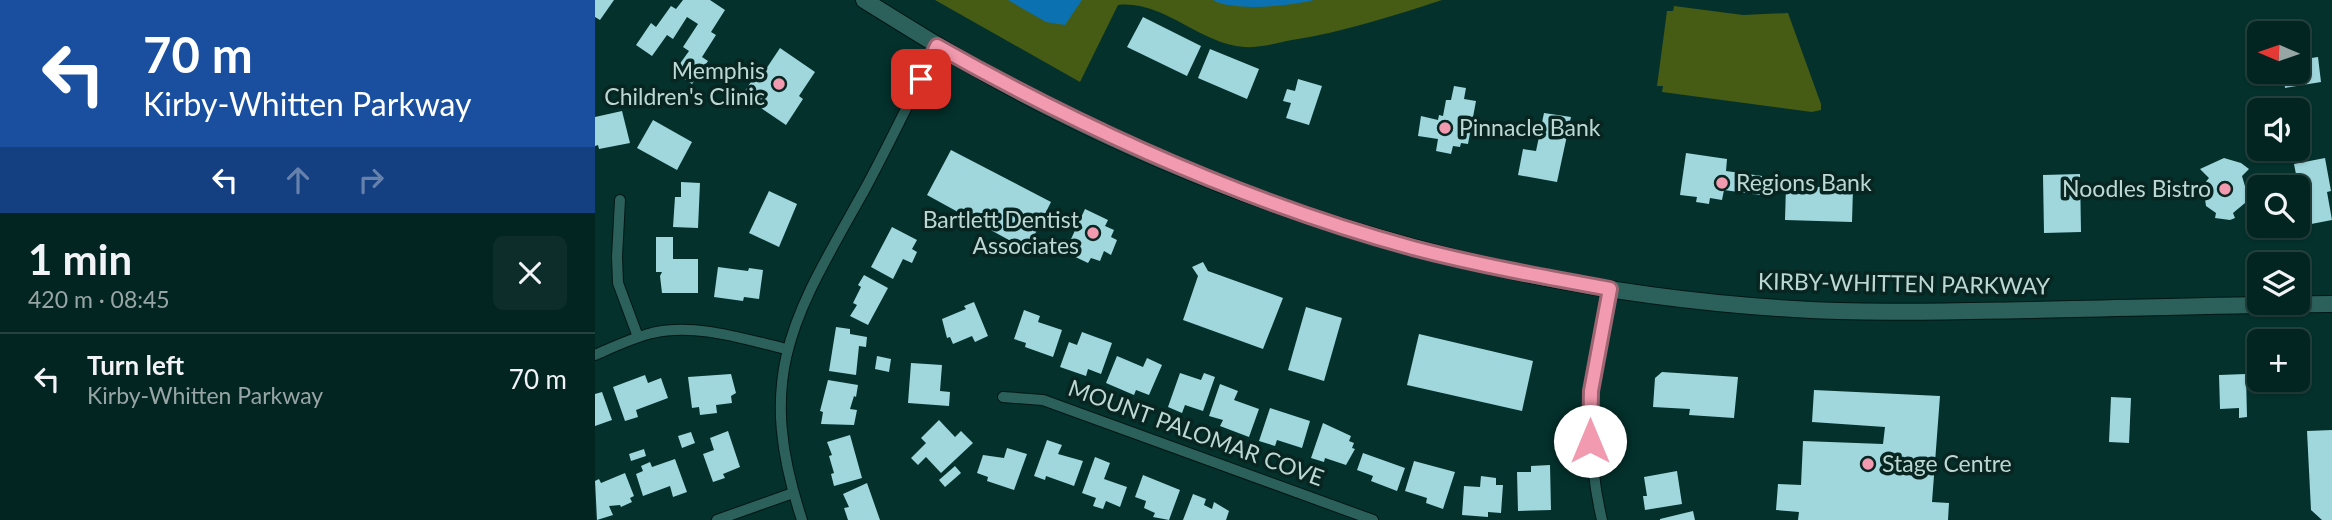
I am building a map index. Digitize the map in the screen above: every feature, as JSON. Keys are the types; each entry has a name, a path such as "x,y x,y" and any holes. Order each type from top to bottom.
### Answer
{"main road":[{"name":"KIRBY-WHITTEN PARKWAY","path":"864,0 937,46 1093,129 1245,194 1413,248 1499,268 1610,289 1766,307 1873,312 2332,304"}],"street":[{"path":"802,520 786,463 780,415 787,349 810,287 871,178 937,46"},
{"path":"620,200 618,283 638,337"},
{"path":"1602,520 1591,464 1590,409 1610,289"},
{"path":"595,355 638,337 666,331 693,330 787,349"},
{"name":"MOUNT PALOMAR COVE","path":"1003,397 1043,400 1373,520"},
{"path":"717,520 793,493"}],"green space":[{"path":"935,0 1442,0 1349,28 1250,47 1228,44 1212,38 1151,9 1118,5 1080,82"},
{"path":"1674,6 1743,15 1788,13 1821,110 1812,112 1662,92 1663,86 1657,86 1667,11 1673,11"}],"water":[{"path":"1008,0 1082,0 1065,25 1046,22"},
{"path":"1213,0 1314,0 1248,7 1222,4"}],"building":[{"path":"595,0 614,0 600,20 595,17"},
{"path":"683,0 710,0 725,10 711,32 716,35 702,57 708,61 692,84 674,72 689,51 683,47 698,24 687,17 673,39 667,35 652,56 636,45 651,23 656,27 671,6 676,9"},
{"path":"1143,17 1201,46 1187,76 1127,47"},
{"name":"Memphis Children's Clinic","path":"780,48 815,72 799,96 803,99 786,125 742,95 762,66 766,69"},
{"path":"1210,49 1259,69 1247,99 1198,78"},
{"path":"2318,57 2321,82 2310,84 2310,58"},
{"path":"1298,79 1322,86 1309,125 1286,118 1291,103 1283,101 1287,89 1295,91"},
{"path":"2284,84 2309,84 2285,88"},
{"name":"Pinnacle Bank","path":"1454,86 1466,88 1464,99 1476,101 1468,144 1453,146 1451,154 1436,151 1438,139 1418,136 1421,116 1438,120 1439,115 1443,116 1446,100 1451,100"},
{"path":"622,111 630,143 599,149 598,145 595,146 595,117"},
{"path":"1544,113 1571,117 1557,182 1518,175 1523,149 1536,151"},
{"path":"653,120 692,142 677,170 637,148"},
{"path":"951,150 1051,202 1027,250 927,195"},
{"name":"Regions Bank","path":"1686,153 1727,159 1726,171 1762,176 1760,195 1724,190 1722,200 1710,198 1709,204 1696,202 1697,197 1680,195"},
{"name":"Noodles Bistro","path":"2224,158 2241,163 2249,169 2242,176 2247,193 2245,203 2233,213 2235,218 2215,218 2216,213 2206,206 2203,185 2209,178 2200,169"},
{"path":"2325,158 2331,191 2327,192 2332,220 2310,224 2310,175 2296,175 2294,164"},
{"path":"2080,174 2081,232 2044,233 2043,175"},
{"path":"681,182 700,183 698,228 673,227 675,197 681,197"},
{"path":"1786,186 1853,188 1852,222 1785,220"},
{"path":"769,191 797,204 779,247 749,233"},
{"name":"Bartlett Dentist Associates","path":"1085,209 1108,220 1105,226 1114,230 1111,237 1117,240 1111,255 1104,251 1100,261 1091,258 1088,263 1065,252"},
{"path":"892,227 917,240 912,249 917,252 912,263 903,259 893,279 871,267"},
{"path":"656,237 673,237 673,259 698,259 698,293 662,293 662,272 656,272"},
{"path":"1203,262 1208,271 1283,298 1263,349 1183,320 1198,276 1192,267"},
{"path":"718,267 763,270 759,299 744,297 743,301 714,297"},
{"path":"864,275 888,288 868,325 850,316 857,305 853,303"},
{"path":"974,302 988,336 975,342 972,336 953,344 950,337 947,338 942,319 966,309 964,306"},
{"path":"1306,307 1342,318 1324,381 1288,370"},
{"path":"1024,310 1040,316 1038,322 1062,330 1053,357 1025,347 1026,343 1014,339"},
{"path":"836,327 850,329 850,334 867,337 866,347 859,346 856,375 829,371"},
{"path":"1082,332 1112,343 1101,374 1088,369 1086,376 1060,367 1069,342 1077,345"},
{"path":"1419,334 1533,361 1522,411 1407,385"},
{"path":"877,356 891,359 889,372 875,369"},
{"path":"1117,356 1143,367 1147,358 1162,365 1149,395 1136,390 1134,395 1106,383"},
{"path":"911,363 942,365 940,391 950,392 949,406 908,403"},
{"path":"1662,372 1738,377 1734,418 1689,415 1690,409 1653,407 1655,378"},
{"path":"1180,373 1201,380 1204,373 1215,377 1203,411 1185,405 1182,413 1168,407"},
{"path":"731,374 736,393 731,396 732,403 716,405 717,413 700,415 699,407 692,408 688,377"},
{"path":"2246,374 2247,417 2239,418 2239,408 2220,409 2219,375"},
{"path":"645,375 648,383 661,378 668,398 636,410 638,417 625,421 613,387"},
{"path":"828,380 858,385 850,409 857,410 854,425 821,424 823,412 820,411"},
{"path":"1220,384 1238,391 1234,400 1259,409 1249,437 1220,426 1223,420 1209,416"},
{"name":"Stage Centre","path":"1814,390 1940,396 1932,502 1949,503 1948,520 1798,520 1799,512 1776,510 1778,484 1801,485 1803,441 1883,444 1885,427 1812,422"},
{"path":"602,392 612,420 595,426 595,394"},
{"path":"2111,397 2131,398 2129,443 2109,442"},
{"path":"1270,408 1310,421 1302,448 1277,440 1275,446 1259,441"},
{"path":"939,420 955,437 961,431 973,443 941,473 926,457 918,465 911,458 926,443 921,438"},
{"path":"1323,423 1351,436 1349,441 1354,443 1352,448 1355,449 1346,465 1325,458 1324,462 1311,458"},
{"path":"2332,430 2332,520 2322,520 2311,510 2307,431"},
{"path":"728,431 740,467 723,474 725,478 713,482 703,454 714,450 710,438"},
{"path":"691,432 695,443 682,448 678,436"},
{"path":"850,435 862,478 834,486 831,474 834,473 829,456 832,455 827,442"},
{"path":"1047,440 1062,445 1058,454 1083,461 1074,486 1046,476 1045,480 1034,476"},
{"path":"1007,448 1027,454 1014,490 987,481 988,477 977,473 983,455 1004,458"},
{"path":"644,449 646,456 631,461 629,454"},
{"path":"1363,453 1405,468 1397,491 1371,481 1373,476 1357,470"},
{"path":"1095,457 1110,463 1104,479 1127,487 1120,507 1106,501 1103,509 1093,506 1096,498 1082,493"},
{"path":"675,459 687,492 673,497 670,486 643,496 636,474 643,471 641,466 650,462 652,467"},
{"path":"1414,461 1455,472 1443,509 1426,503 1427,498 1405,491"},
{"path":"1550,465 1551,510 1518,511 1517,472 1531,472 1531,466"},
{"path":"955,466 961,473 945,487 939,480"},
{"path":"1677,471 1682,504 1645,510 1643,496 1647,496 1644,477"},
{"path":"625,473 634,496 630,498 632,502 621,507 609,506 613,515 597,520 595,481 599,479 601,483"},
{"path":"1143,475 1180,490 1169,520 1153,517 1155,513 1144,508 1146,501 1135,497"},
{"path":"1481,476 1496,478 1496,485 1503,485 1501,513 1488,512 1488,517 1462,515 1464,486 1480,487"},
{"path":"867,483 880,520 848,520 844,508 849,507 843,494"},
{"path":"1193,494 1206,499 1204,505 1212,509 1214,502 1229,511 1226,520 1183,520"},
{"path":"1693,511 1695,520 1660,520 1660,519"}],"place":[{"name":"Memphis Children's Clinic","path":"779,84"},
{"name":"Pinnacle Bank","path":"1445,128"},
{"name":"Regions Bank","path":"1722,183"},
{"name":"Noodles Bistro","path":"2225,189"},
{"name":"Bartlett Dentist Associates","path":"1093,233"},
{"name":"Stage Centre","path":"1868,464"}],"route":[{"path":"921,79 937,46 1093,129 1245,194 1413,248 1610,289 1591,391 1590,441"}]}
